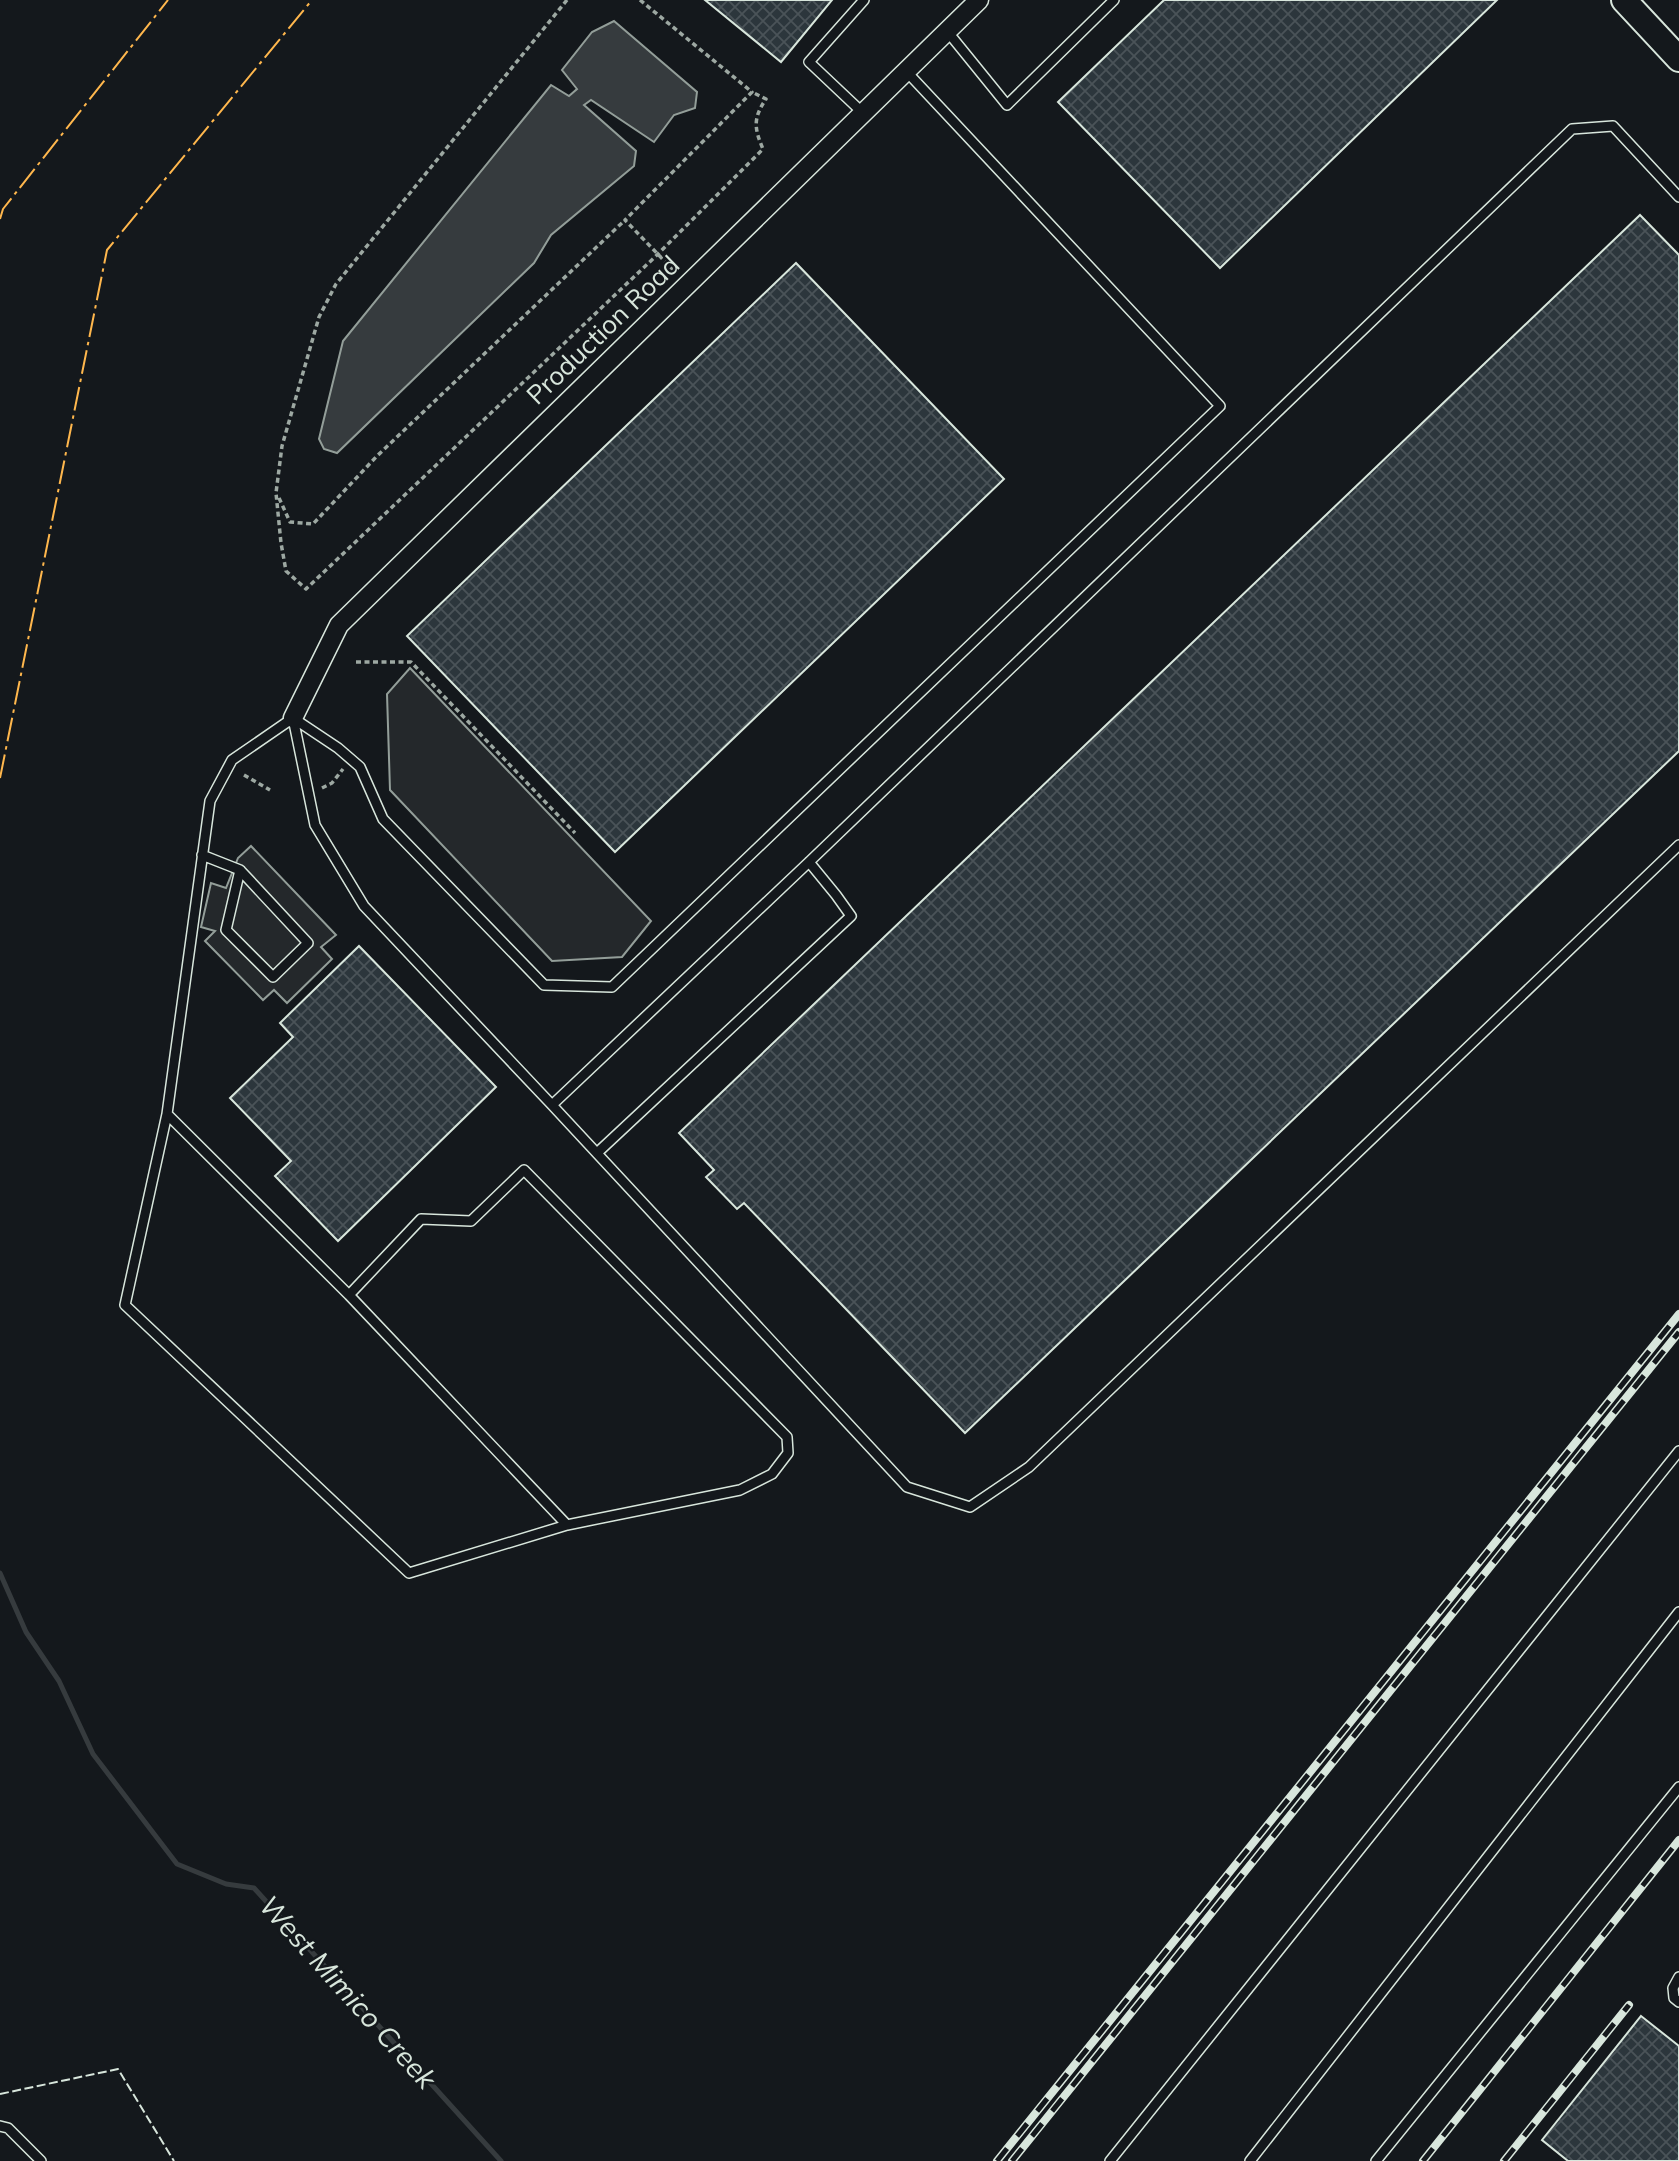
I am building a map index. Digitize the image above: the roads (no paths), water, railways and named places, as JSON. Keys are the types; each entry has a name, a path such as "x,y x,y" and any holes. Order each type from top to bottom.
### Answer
{"main road":[{"path":"1624,0 1679,59"}],"street":[{"name":"Production Road","path":"293,718 339,625 979,0"}],"lane":[{"path":"863,113 809,62 864,0"},
{"path":"947,31 1007,105 1114,0"},
{"path":"293,718 338,748 360,767 383,819 544,985 612,987 1220,406 906,71"},
{"path":"552,1105 809,862 1572,129 1613,126 1679,197"},
{"path":"293,718 232,761 210,800 167,1114 125,1306 409,1573 567,1525 740,1490 772,1474 788,1453 787,1437 524,1170 471,1221 421,1219 349,1295"},
{"path":"293,718 315,825 364,906 907,1487 970,1507 1029,1466 1679,845"},
{"path":"202,855 240,870 308,943 273,977 226,930 240,870"},
{"path":"597,1153 850,916 809,862"},
{"path":"167,1114 349,1295 567,1525"},
{"path":"1110,2161 1679,1451"},
{"path":"1250,2161 1679,1612"},
{"path":"1376,2161 1679,1787"},
{"path":"1679,1978 1673,1988 1674,1998 1679,2002"},
{"path":"0,2126 8,2128 41,2161"}],"waterway":[{"name":"West Mimico Creek","path":"0,1573 26,1632 59,1681 93,1754 177,1864 226,1884 254,1888 501,2161"}],"railway":[{"path":"997,2161 1679,1314"},
{"path":"1012,2161 1679,1332"},
{"path":"1423,2161 1679,1840"},
{"path":"1504,2161 1629,2005"}]}
